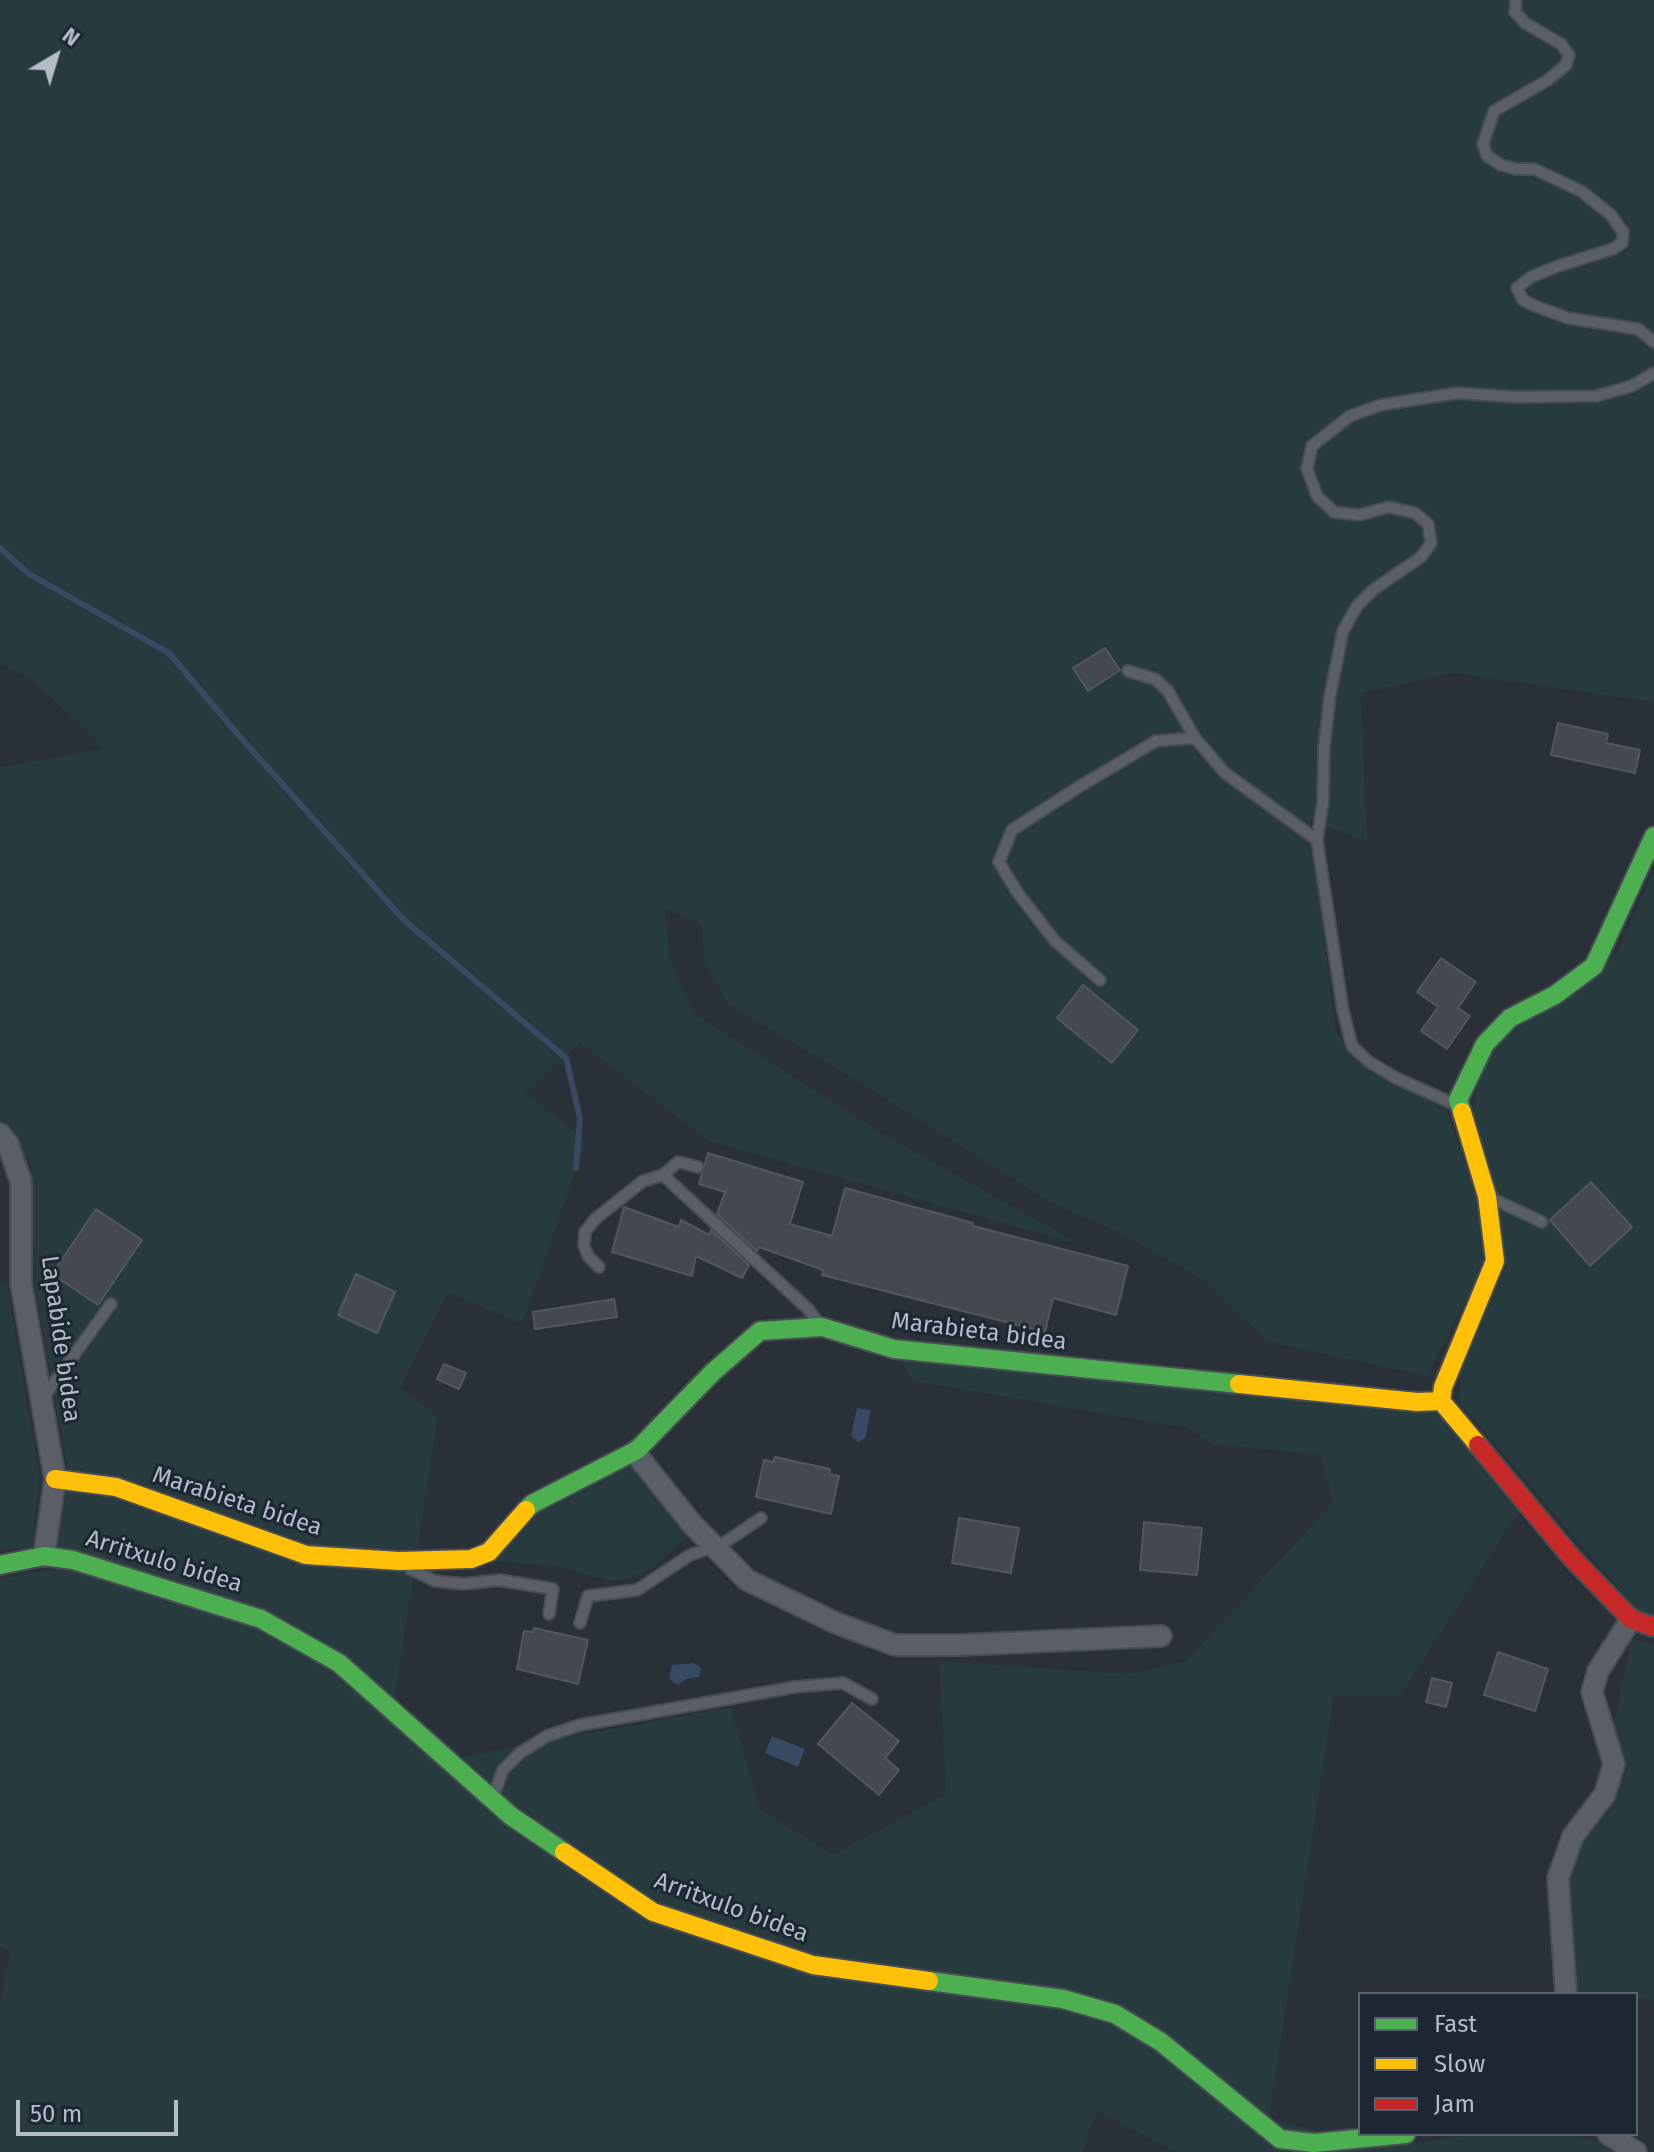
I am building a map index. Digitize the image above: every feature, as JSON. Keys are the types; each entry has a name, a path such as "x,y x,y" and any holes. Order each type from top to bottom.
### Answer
{"street":[{"path":"1654,836 1594,966 1555,995 1510,1018 1485,1044 1458,1100 1487,1196 1495,1261 1443,1387 1441,1401 1572,1558 1631,1619 1654,1627"},
{"name":"Lapabide bidea","path":"0,1134 8,1144 21,1182 21,1283 55,1479 44,1556"},
{"name":"Marabieta bidea","path":"55,1479 116,1487 306,1555 399,1561 471,1559 489,1552 532,1504 637,1450 713,1372 760,1331 822,1327 894,1349 1402,1400 1441,1401"},
{"path":"637,1450 640,1459 712,1547 747,1580 836,1623 895,1645 951,1646 1161,1636"},
{"name":"Arritxulo bidea","path":"0,1565 44,1556 73,1560 261,1619 339,1663 511,1816 653,1912 813,1965 1063,1999 1115,2014 1161,2042 1280,2139 1311,2147 1391,2136"},
{"path":"1566,1992 1558,1878 1573,1836 1605,1794 1614,1764 1592,1692 1598,1671 1631,1619"},
{"path":"1611,2136 1636,2152"}],"lane":[{"path":"1516,0 1515,12 1525,23 1561,44 1569,55 1566,65 1548,80 1494,111 1483,144 1487,156 1501,165 1534,169 1581,191 1611,215 1623,232 1622,243 1613,249 1558,266 1531,277 1517,288 1523,300 1535,306 1568,318 1638,329 1654,342"},
{"path":"1460,1106 1396,1078 1369,1062 1352,1046 1343,1011 1317,840 1323,802 1324,748 1330,696 1343,631 1357,606 1373,590 1421,557 1431,543 1428,524 1415,513 1389,507 1359,515 1334,512 1317,496 1307,468 1312,446 1350,416 1381,405 1457,393 1516,397 1596,396 1632,386 1654,373"},
{"path":"1128,671 1155,679 1168,691 1195,738 1225,773 1317,840"},
{"path":"1100,980 1055,941 1017,892 999,862 1012,830 1064,796 1156,741 1195,738"},
{"path":"599,1267 588,1256 584,1246 585,1232 595,1219 643,1181 663,1175 678,1162 698,1167"},
{"path":"663,1175 808,1309 822,1327"},
{"path":"1487,1196 1542,1222"},
{"path":"42,1399 111,1304"},
{"path":"580,1623 588,1596 637,1590 690,1555 724,1543 761,1518"},
{"path":"399,1561 435,1581 464,1584 499,1580 553,1589 549,1614"},
{"path":"492,1799 503,1770 520,1753 547,1736 580,1725 795,1687 843,1683 872,1699"}],"green space":[{"path":"0,0 1654,0 1654,702 1454,673 1361,693 1367,841 1310,821 1336,1032 1368,1071 1446,1109 1477,1198 1483,1267 1427,1376 1269,1342 1200,1278 1117,1231 1052,1203 728,1004 703,960 702,925 665,908 670,962 695,1014 881,1133 1081,1245 709,1141 580,1043 526,1093 586,1141 522,1324 448,1292 400,1388 438,1416 391,1723 439,1761 731,1707 760,1809 833,1855 946,1794 939,1661 1128,1674 1186,1661 1333,1503 1321,1455 1212,1444 1188,1428 912,1381 901,1359 1436,1412 1523,1511 1512,1522 1400,1696 1334,1696 1269,2119 1385,2147 1467,2136 1574,2136 1600,2142 1614,2152 1176,2152 1097,2111 1082,2152 0,2152 0,2002 10,1951 0,1947 0,1579 56,1569 67,1465 34,1283 31,1163 0,1123 0,767 104,749 32,679 0,664"},
{"path":"1654,869 1654,1616 1638,1611 1459,1402 1461,1372 1507,1264 1473,1116 1475,1091 1495,1045 1529,1018 1591,980 1619,949"},
{"path":"0,1283 7,1284 40,1477 32,1547 0,1550"},
{"path":"633,1464 689,1535 650,1569 628,1579 610,1581 555,1566 490,1561 542,1509"},
{"path":"1631,1639 1654,1645 1654,2001 1638,1998 1638,1992 1574,1992 1565,1890 1576,1843 1625,1777 1612,1732"}],"water":[{"path":"857,1408 871,1410 865,1438 858,1442 851,1436"},
{"path":"694,1663 701,1668 699,1677 686,1679 678,1685 669,1679 672,1665"},
{"path":"772,1736 805,1749 798,1767 765,1753"}],"building":[{"path":"1105,648 1120,670 1088,691 1073,668"},
{"path":"1558,723 1608,734 1606,743 1640,750 1635,773 1551,755"},
{"path":"1441,958 1476,982 1458,1008 1470,1016 1447,1049 1421,1031 1438,1007 1417,992"},
{"path":"1083,985 1138,1030 1112,1063 1057,1018"},
{"path":"708,1153 803,1182 790,1224 832,1236 845,1188 973,1223 973,1226 1128,1266 1116,1315 1053,1298 1045,1332 822,1275 823,1270 759,1247 757,1251 717,1214 725,1192 699,1184"},
{"path":"1591,1182 1632,1227 1590,1266 1550,1220"},
{"path":"624,1207 679,1227 681,1220 709,1235 711,1230 749,1265 742,1278 696,1256 692,1276 612,1252"},
{"path":"96,1209 142,1240 98,1305 52,1274"},
{"path":"356,1274 395,1292 377,1333 338,1315"},
{"path":"614,1299 617,1317 535,1329 533,1312"},
{"path":"444,1364 466,1373 459,1389 437,1379"},
{"path":"775,1457 830,1469 829,1474 839,1476 831,1514 756,1497 764,1460 773,1462"},
{"path":"959,1518 1019,1528 1011,1573 952,1563"},
{"path":"1144,1522 1202,1528 1197,1575 1140,1570"},
{"path":"534,1628 588,1640 578,1684 517,1669 524,1631 533,1632"},
{"path":"1498,1652 1548,1669 1535,1711 1484,1695"},
{"path":"1432,1678 1452,1683 1446,1707 1426,1702"},
{"path":"852,1703 899,1741 885,1758 899,1770 879,1795 818,1744"}],"waterway":[{"path":"0,548 29,574 169,653 404,920 566,1058 580,1118 576,1168"}],"traffic: fast":[{"path":"1462,1112 1458,1100 1485,1044 1510,1018 1555,995 1594,966 1654,836"},
{"path":"526,1510 532,1504 637,1450 713,1372 760,1331 822,1327 894,1349 1239,1384"},
{"path":"0,1565 44,1556 73,1560 261,1619 339,1663 511,1816 564,1852"},
{"path":"929,1981 1063,1999 1115,2014 1161,2042 1280,2139 1314,2143 1386,2136"}],"traffic: slow":[{"path":"1441,1401 1443,1387 1495,1261 1487,1196 1462,1112"},
{"path":"1239,1384 1417,1402 1441,1401 1478,1445"},
{"path":"55,1479 116,1487 306,1555 399,1561 471,1559 489,1552 526,1510"},
{"path":"564,1852 653,1912 813,1965 929,1981"}],"traffic: jam":[{"path":"1478,1445 1572,1558 1631,1619 1654,1627"}]}
